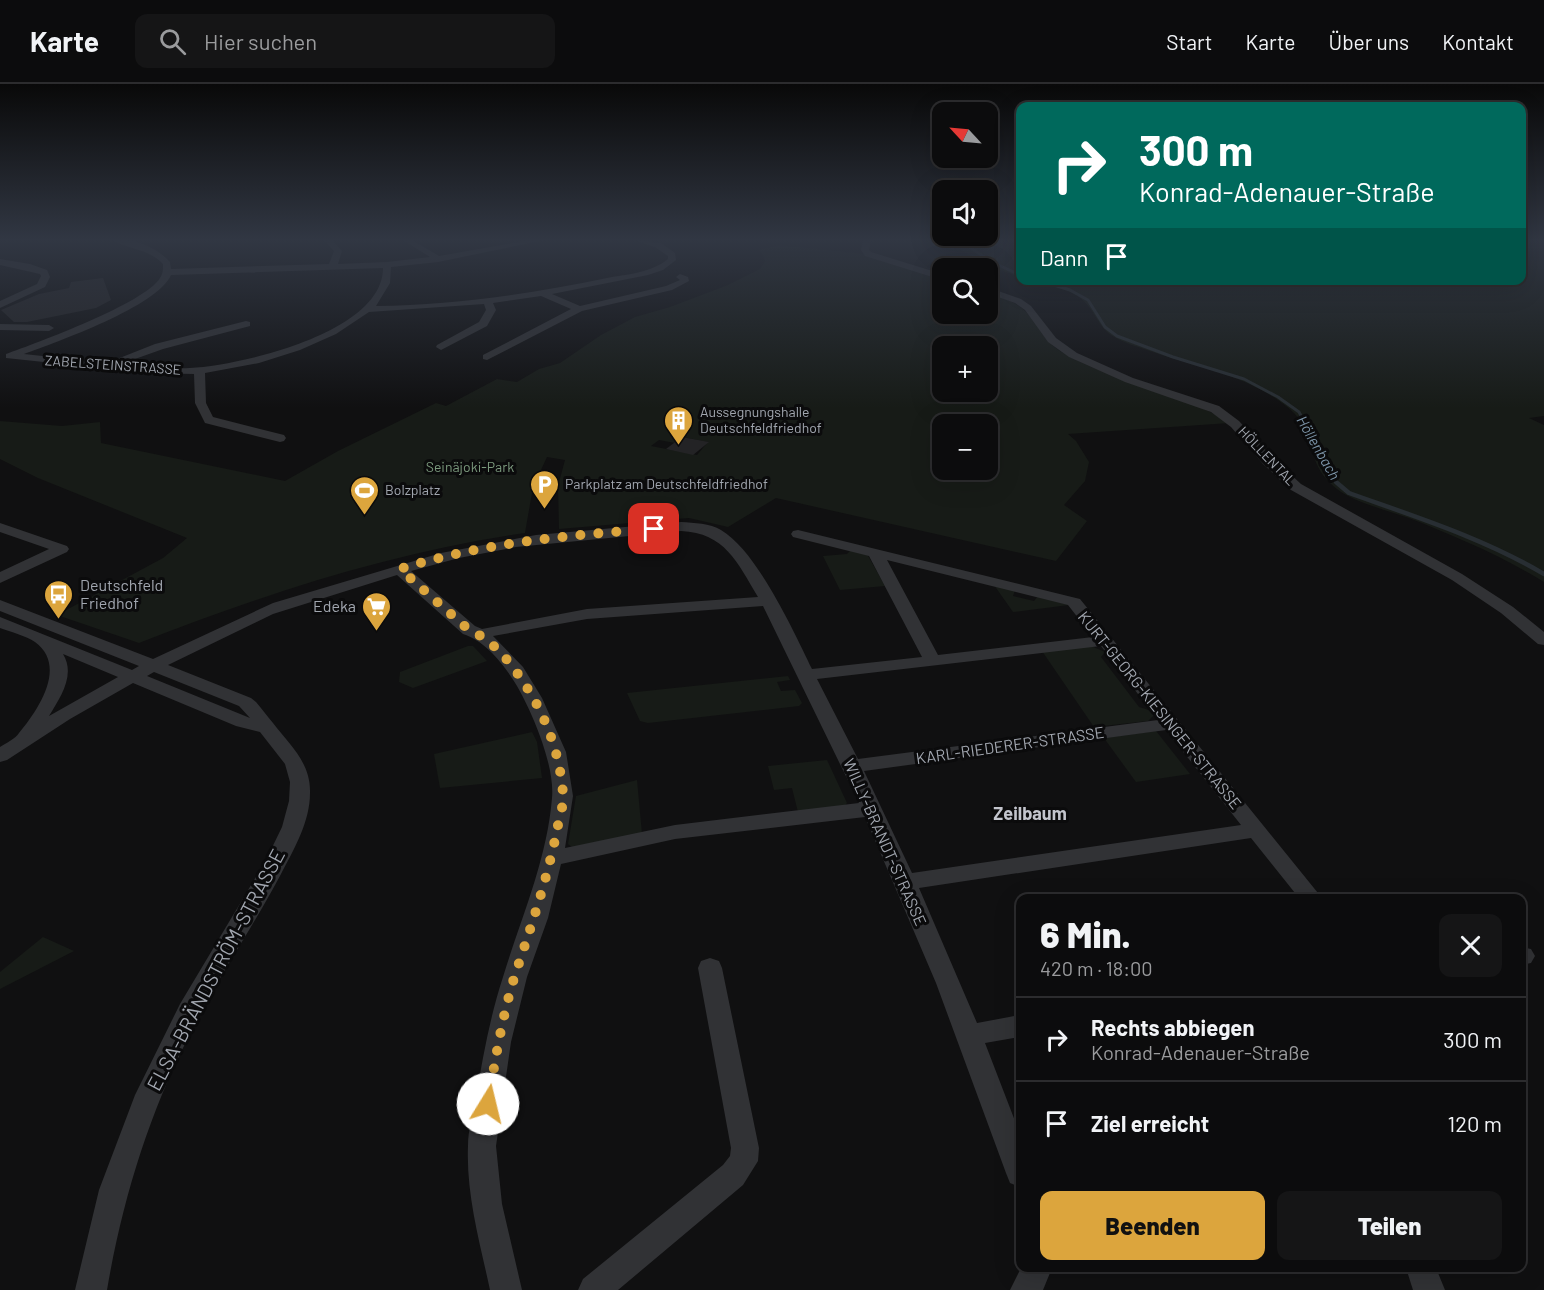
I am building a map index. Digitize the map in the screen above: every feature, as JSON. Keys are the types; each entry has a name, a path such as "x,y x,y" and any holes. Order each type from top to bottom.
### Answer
{"street":[{"path":"0,305 18,296"},
{"path":"5,358 75,330 140,296"},
{"name":"ZABELSTEINSTRASSE","path":"5,358 166,371 200,370 255,360 293,348 338,329 368,309 380,296"},
{"path":"368,309 435,307 528,296"},
{"path":"549,296 579,309"},
{"path":"487,357 532,335 559,317 579,309 634,296"},
{"name":"HÖLLENTAL","path":"1005,296 1028,308 1052,340 1073,355 1129,380 1215,409 1236,424 1268,461 1296,487 1457,577 1507,610 1544,640"},
{"path":"441,347 483,324 491,310 488,302"},
{"path":"109,366 140,352 197,339 246,324"},
{"path":"0,327 49,328"},
{"path":"61,329 75,330"},
{"path":"200,370 198,389 205,416 209,420 280,438"},
{"path":"0,527 79,555"},
{"name":"WILLY-BRANDT-STRASSE","path":"400,569 456,554 548,538 695,527 712,531 723,538 744,563 789,639 872,809 969,1035 1016,1162"},
{"name":"KURT-GEORG-KIESINGER-STRASSE","path":"798,534 1074,602 1308,894"},
{"path":"0,578 62,549"},
{"path":"875,553 933,661"},
{"path":"0,756 26,737 132,676 268,611 400,569 469,630 480,634 514,667 534,698 556,752 563,796 552,858 536,918 515,977 498,1042 482,1146 487,1204 506,1290"},
{"path":"480,634 591,612 766,601"},
{"name":"ELSA-BRÄNDSTRÖM-STRASSE","path":"0,605 245,702 257,712 266,728 285,747 295,766 301,790 296,818 263,886 178,1031 149,1092 119,1171 106,1218 91,1290"},
{"path":"0,622 243,722 266,728"},
{"path":"26,737 60,677 60,666 56,656 39,638"},
{"path":"807,675 1104,641"},
{"name":"KARL-RIEDERER-STRASSE","path":"851,766 1170,724"},
{"path":"552,858 675,832 872,809"},
{"path":"905,882 1256,830"},
{"path":"594,1290 733,1174 744,1161 745,1148 710,968"},
{"path":"969,1035 1016,1027"},
{"path":"1026,1290 1034,1272"},
{"path":"1421,1272 1428,1290"}],"green space":[{"name":"Seinäjoki-Park","path":"698,296 932,296 932,324 998,324 999,296 1023,309 1054,347 1080,362 1189,402 1230,423 1068,434 1076,441 1089,462 1085,481 1064,505 1087,521 1056,561 776,498 728,527 689,518 559,529 558,486 565,460 547,457 533,487 525,533 475,541 377,563 233,608 139,643 57,615 163,558 187,538 38,478 0,459 0,421 62,426 100,422 101,443 285,481 338,451 436,403 446,406 497,379 517,382 539,369 560,363 601,335 635,317","holes":["682,437 708,442 697,455 651,446 659,440 675,443"]},
{"path":"1077,296 1544,296 1544,416 1529,418 1544,425 1544,582 1461,539 1341,492 1321,472 1301,422 1279,401 1245,382 1153,352 1111,335 1084,301"},
{"path":"851,550 867,554 885,586 840,590 823,556 847,554"},
{"path":"994,585 1015,590 1013,596 1034,601 1038,596 1069,605 1013,612"},
{"path":"473,646 487,661 413,688 399,682 400,672"},
{"path":"1091,646 1105,652 1101,657 1139,707 1155,714 1148,721 1094,727 1042,651"},
{"path":"788,676 790,680 777,682 781,691 795,690 802,703 799,706 648,723 640,721 627,693"},
{"path":"1156,731 1190,774 1136,782 1104,738"},
{"path":"532,732 537,742 542,778 440,788 434,754"},
{"path":"827,760 847,803 842,808 798,812 792,788 774,790 768,766"},
{"path":"637,780 642,834 572,847 568,844 576,796"},
{"path":"43,937 74,951 0,989 0,972"}],"building":[{"path":"34,296 110,296 111,300 96,308 27,322 14,322 1,310"},
{"name":"Aussegnungshalle Deutschfeldfriedhof","path":"682,437 709,442 693,455 666,449"}],"waterway":[{"name":"Höllenbach","path":"1081,296 1088,300 1105,327 1117,336 1173,357 1244,379 1278,397 1299,412 1318,448"},
{"name":"Höllenbach","path":"1317,446 1336,482 1349,493 1473,539 1544,574"}],"place":[{"name":"Aussegnungshalle Deutschfeldfriedhof","path":"679,446"},
{"name":"Parkplatz am Deutschfeldfriedhof","path":"544,510"},
{"name":"Bolzplatz","path":"364,516"},
{"name":"Deutschfeld Friedhof","path":"59,620"},
{"name":"Edeka","path":"377,632"}],"district":[{"name":"Zeilbaum","path":"1030,814"}],"route":[{"path":"488,1104 498,1042 515,977 536,918 552,858 563,796 556,752 534,698 514,667 480,634 469,630 400,569 456,554 548,538 654,529"}]}
